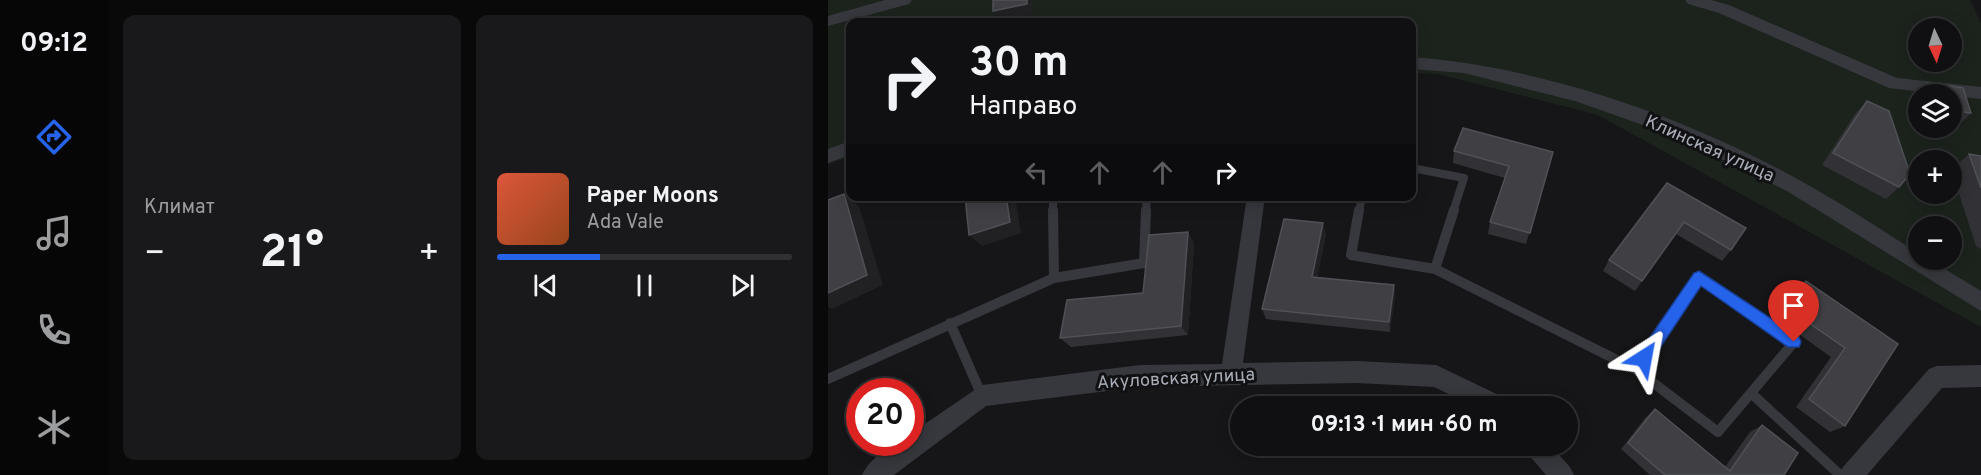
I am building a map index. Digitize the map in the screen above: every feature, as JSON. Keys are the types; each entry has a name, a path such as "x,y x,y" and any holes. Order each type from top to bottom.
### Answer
{"street":[{"path":"828,21 903,0"},
{"path":"1693,0 1724,9 1895,84 1981,93"},
{"name":"Клинская улица","path":"1416,63 1464,66 1578,95 1680,131 1794,186 1981,302"},
{"path":"828,156 846,149"},
{"path":"1231,374 1255,201"},
{"name":"Акуловская улица","path":"874,475 982,396 1140,376 1357,372 1436,376 1477,396"},
{"path":"1851,475 1937,377 1981,376"},
{"path":"1545,456 1562,475"}],"lane":[{"path":"1416,169 1464,178 1435,268"},
{"path":"1053,201 1054,278"},
{"path":"828,379 1054,278 1144,263 1147,201"},
{"path":"1361,201 1351,255 1435,268 1635,369 1718,432 1794,342 1699,277 1635,369"},
{"path":"950,323 982,396"},
{"path":"1750,393 1840,475"}],"shaded area":[{"path":"828,0 1970,0 1981,23 1981,327 1598,115 1438,74 1416,73 1416,18 846,18 846,158 828,164"}],"building":[{"path":"993,0 1027,0 1027,4 993,11"},
{"path":"1962,88 1963,88 1971,113 1962,112"},
{"path":"1867,101 1889,111 1908,168 1908,176 1899,187 1833,153"},
{"path":"1463,128 1553,152 1530,233 1490,222 1509,166 1454,151"},
{"path":"1969,154 1981,156 1981,188"},
{"path":"1667,183 1746,228 1731,250 1684,222 1642,281 1609,260"},
{"path":"844,194 867,275 828,293 828,200"},
{"path":"966,201 1007,201 1010,222 969,235"},
{"path":"1284,219 1323,223 1312,277 1394,285 1389,322 1262,309"},
{"path":"1188,232 1181,326 1060,338 1067,300 1143,293 1149,235"},
{"path":"1806,281 1898,344 1845,426 1809,399 1845,348 1786,307"},
{"path":"1655,409 1730,471 1762,425 1798,453 1784,475 1665,475 1628,443"}],"route":[{"path":"1644,358 1699,277 1794,342"}]}
